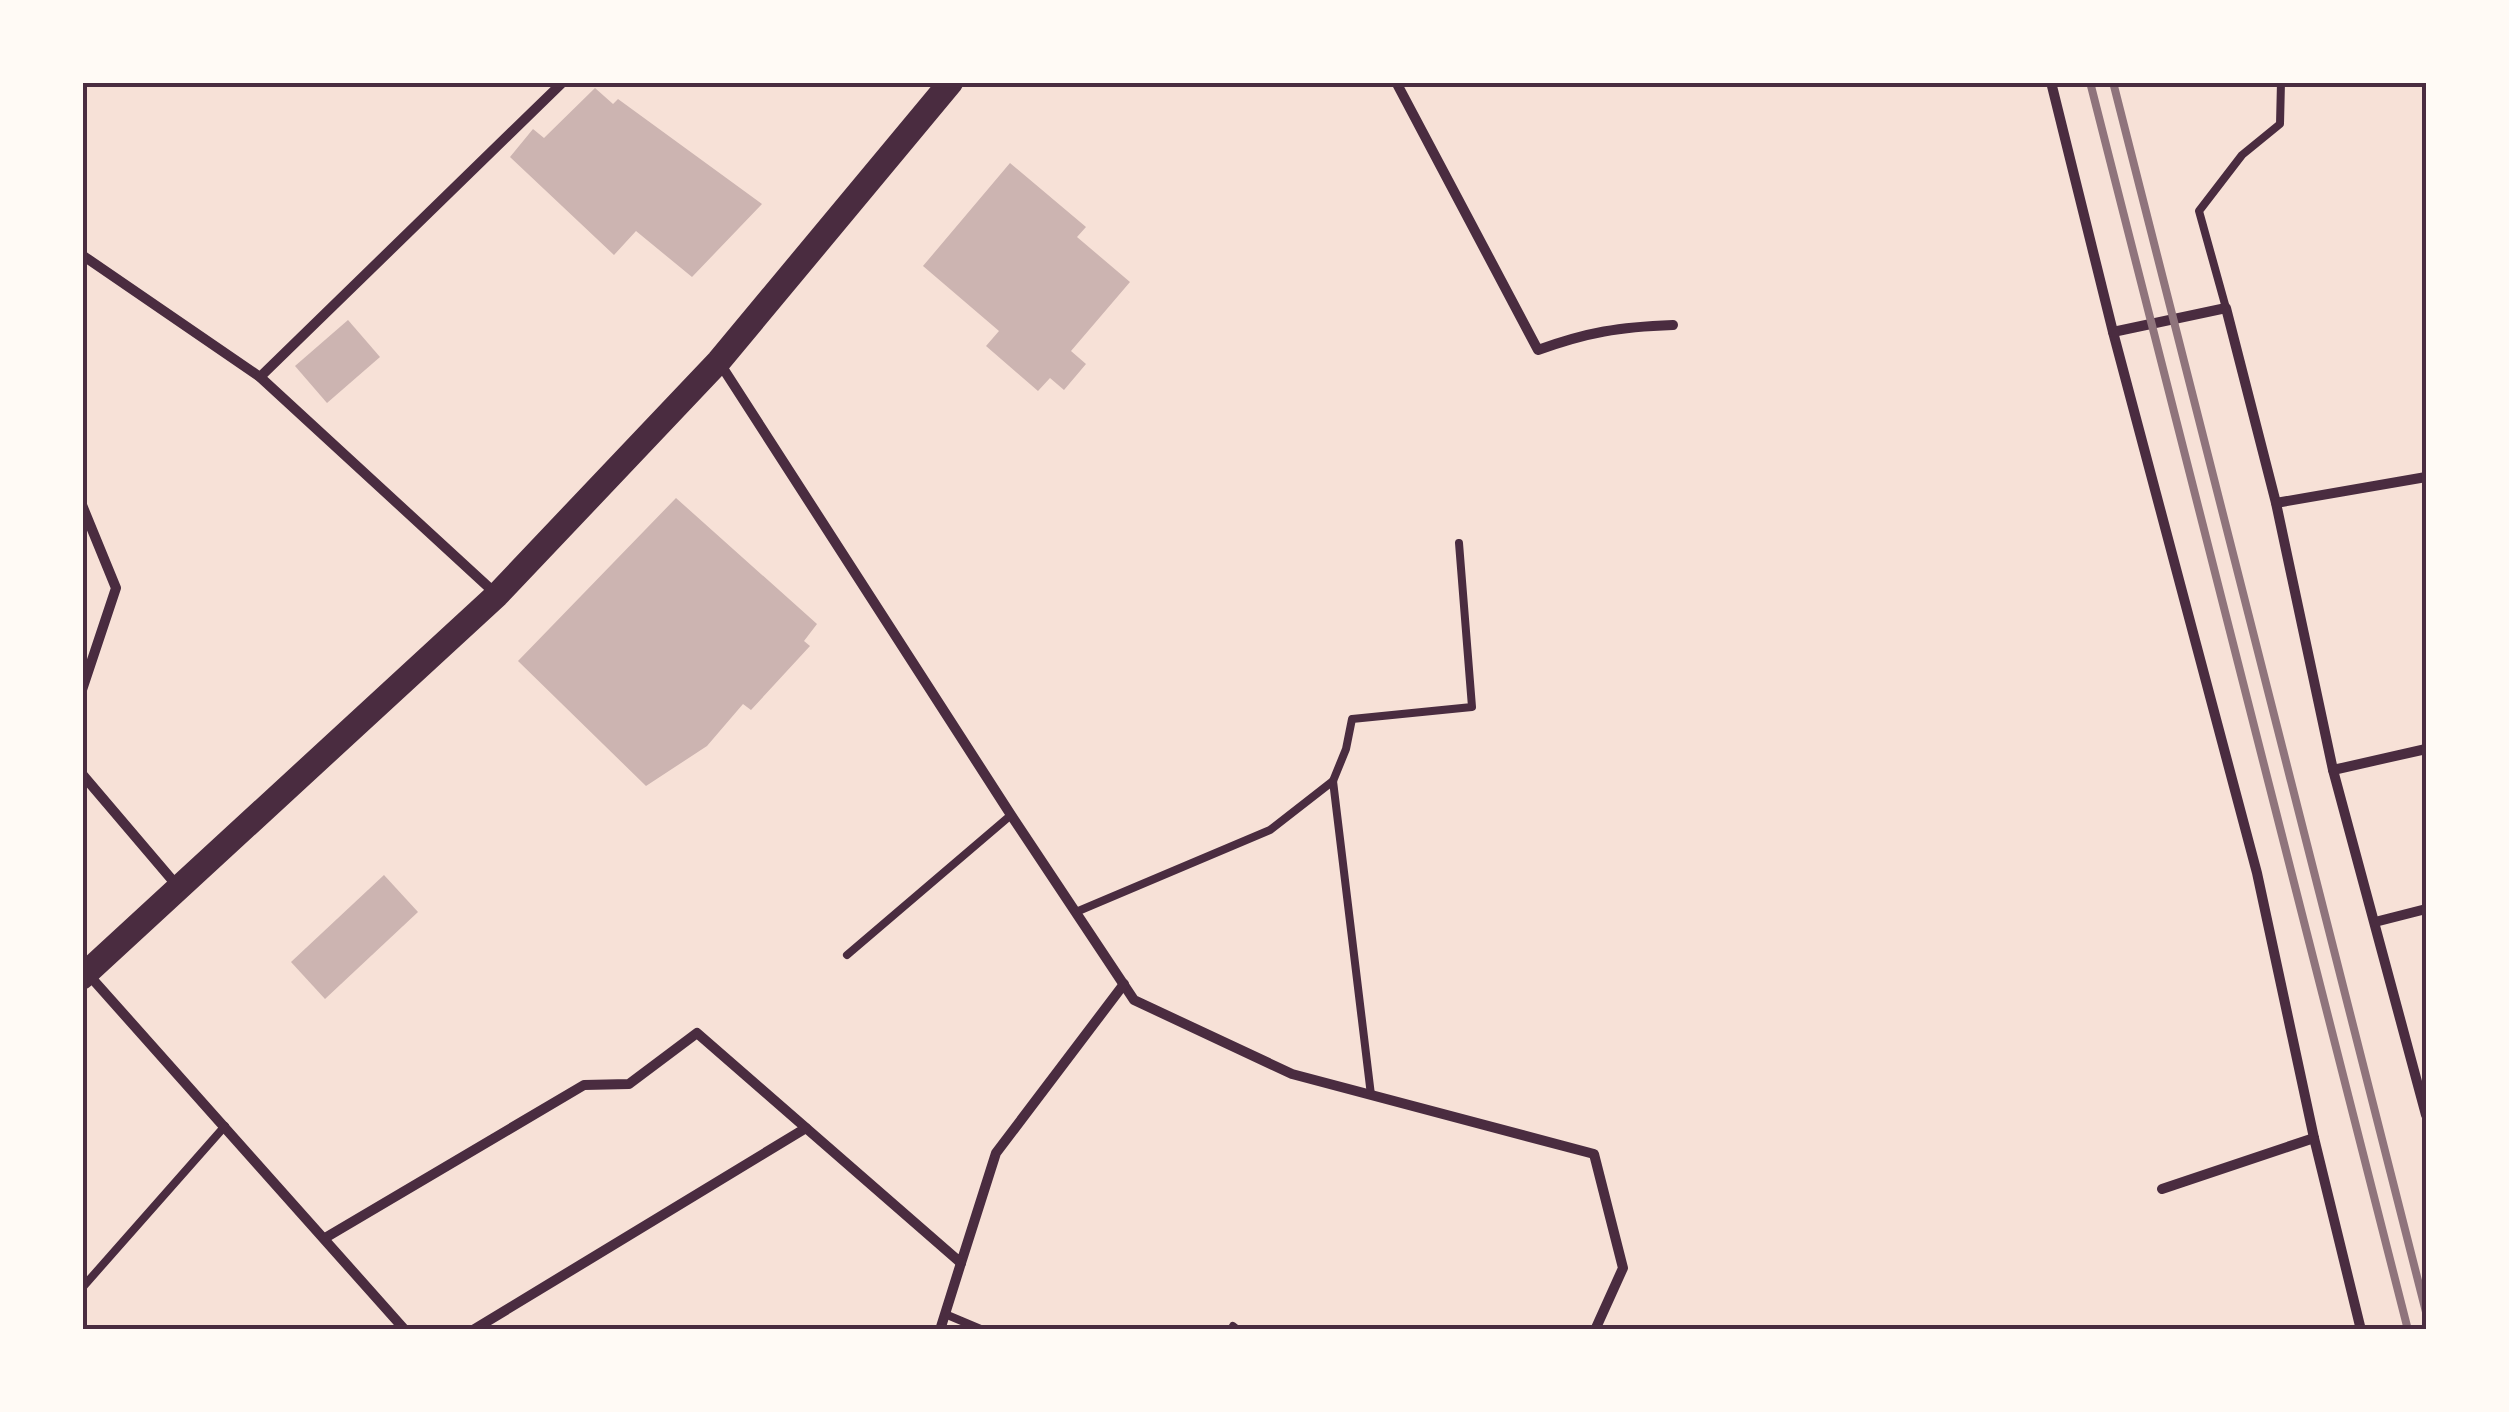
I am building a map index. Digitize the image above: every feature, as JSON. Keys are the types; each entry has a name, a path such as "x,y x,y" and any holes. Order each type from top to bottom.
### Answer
{"main road":[{"path":"85,975 497,594 719,361 952,82"}],"street":[{"path":"260,377 562,82"},
{"path":"1396,82 1538,350 1582,334 1617,327 1673,325"},
{"path":"2052,82 2113,332 2257,873 2314,1138 2361,1330"},
{"path":"82,256 260,377 497,594"},
{"path":"2113,332 2226,308 2276,503 2334,770 2426,1116"},
{"path":"719,361 1134,1000 1292,1074 1594,1154 1623,1268 1595,1330"},
{"path":"2276,503 2426,477"},
{"path":"82,505 116,588 82,690"},
{"path":"2334,770 2426,749"},
{"path":"82,774 180,889"},
{"path":"2375,922 2426,909"},
{"path":"85,975 405,1330"},
{"path":"940,1330 996,1153 1124,984"},
{"path":"325,1238 584,1084 628,1084 697,1033 961,1263"},
{"path":"473,1330 806,1128"},
{"path":"2162,1189 2314,1138"}],"lane":[{"path":"2226,308 2199,211 2242,155 2280,124 2281,82"},
{"path":"1076,912 1270,830 1332,781 1346,750 1352,720 1472,707 1459,543"},
{"path":"1332,781 1370,1095"},
{"path":"847,956 1011,815"},
{"path":"82,1288 225,1126"},
{"path":"945,1314 983,1330"}],"building":[{"path":"595,88 613,104 618,99 762,204 692,277 636,231 614,255 510,157 533,129 544,138"},
{"path":"1010,163 1086,227 1077,237 1130,282 1071,351 1086,364 1064,390 1050,378 1038,391 986,346 999,331 923,266"},
{"path":"348,320 380,357 327,403 295,366"},
{"path":"676,498 817,624 804,641 810,646 751,710 743,704 707,746 646,786 518,661"},
{"path":"384,875 418,912 325,999 291,962"}],"railway":[{"path":"2090,82 2408,1330"},
{"path":"2113,82 2426,1312"}]}
